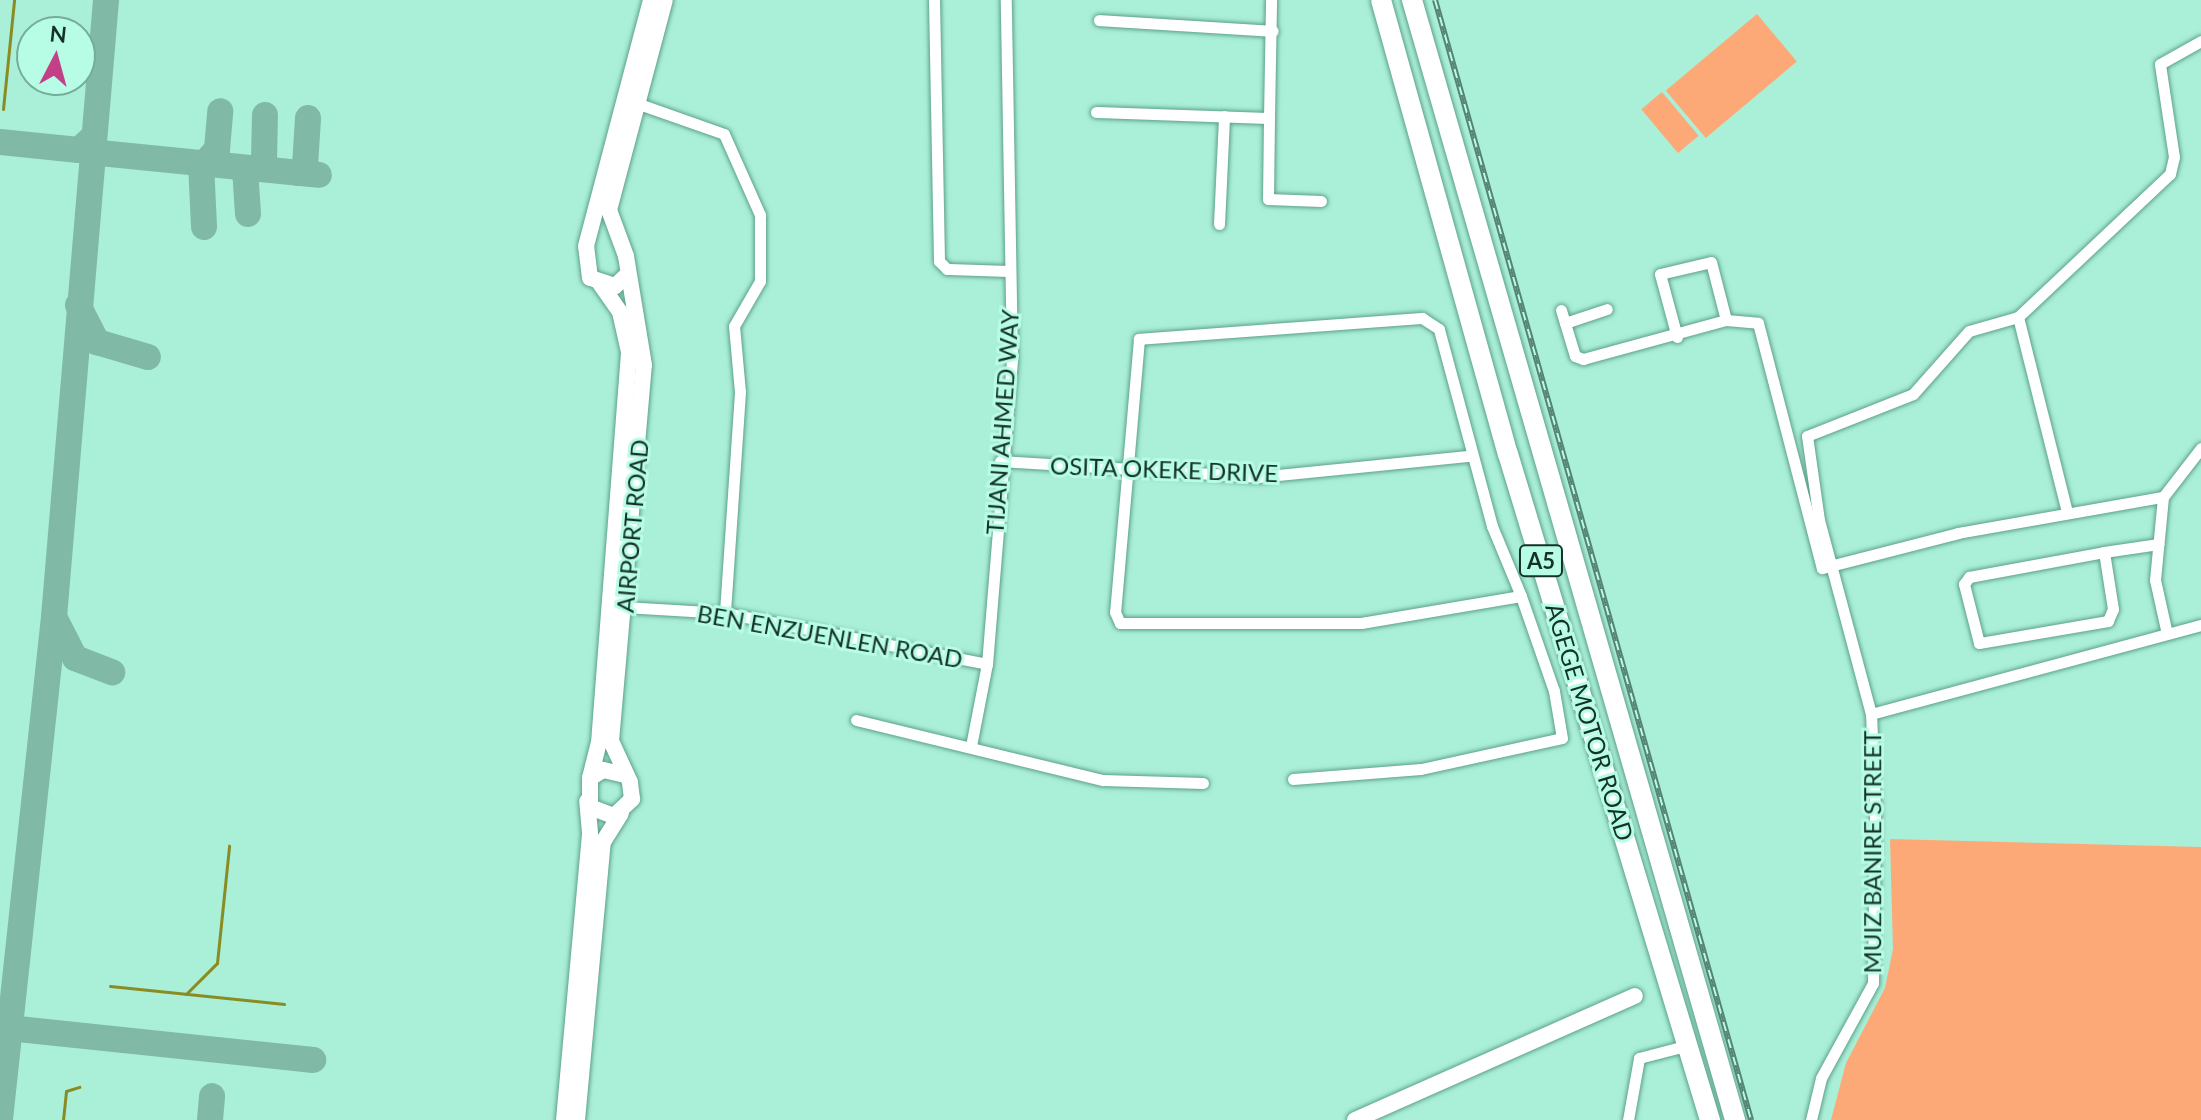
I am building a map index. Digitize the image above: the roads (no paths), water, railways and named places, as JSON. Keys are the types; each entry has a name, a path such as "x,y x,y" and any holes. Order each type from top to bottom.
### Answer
{"highway":[{"name":"AGEGE MOTOR ROAD","path":"1412,0 1735,1120"},
{"name":"AGEGE MOTOR ROAD","path":"1381,1 1574,675 1710,1120"},
{"path":"1574,675 1603,668"}],"main road":[{"path":"651,0 586,246 590,278 615,286 628,274 610,201 665,0"},
{"path":"586,246 598,235 618,238"},
{"name":"AIRPORT ROAD","path":"625,775 611,741 644,401 628,274"},
{"name":"AIRPORT ROAD","path":"590,778 599,743 629,352 620,312 600,283"},
{"path":"564,1120 590,833 586,800 590,778 611,769 625,775 633,790 603,842 577,1120"},
{"path":"586,800 605,816 622,813"},
{"path":"1355,1120 1635,996"}],"street":[{"path":"934,0 939,261 947,269 1010,271"},
{"name":"TIJANI AHMED WAY","path":"971,746 987,664 1000,461 1012,358 1006,0"},
{"path":"1271,0 1273,31 1268,199 1321,201"},
{"path":"1099,20 1273,31"},
{"path":"2067,512 2018,317 2170,174 2174,157 2160,64 2201,41"},
{"path":"639,104 724,134 760,215 760,281 734,326 740,392 725,613"},
{"path":"1096,112 1269,118"},
{"path":"1219,224 1224,116"},
{"path":"1677,337 1660,274 1711,262 1726,320"},
{"path":"1565,323 1607,309"},
{"path":"1561,310 1583,359 1677,337 1726,320 1758,323 1822,568 2067,512 2163,497"},
{"name":"MUIZ BANIRE STREET","path":"1811,1120 1821,1078 1868,995 1876,963 1871,714 1832,566 1807,436 1913,394 1969,331 2018,317"},
{"path":"1293,779 1421,769 1562,738 1554,691 1521,596 1470,456 1439,329 1422,318 1139,339 1115,612 1120,623 1361,623 1521,596"},
{"path":"2167,634 2157,600 2163,497 2201,448"},
{"name":"OSITA OKEKE DRIVE","path":"1000,461 1258,477 1470,456"},
{"path":"2104,552 2113,609 2108,621 1979,643 1964,584 1969,577 2104,552 2158,544"},
{"name":"BEN ENZUENLEN ROAD","path":"624,607 725,613 987,664"},
{"name":"MUIZ BANIRE STREET","path":"1871,714 2201,625"},
{"path":"856,720 1103,780 1203,783"},
{"path":"1628,1120 1639,1058 1689,1045"}],"waterway":[{"path":"3,109 14,0"},
{"path":"186,994 217,963 229,846"},
{"path":"110,986 284,1004"},
{"path":"63,1120 66,1091 79,1087"}],"railway":[{"path":"1435,0 1751,1120"}]}
